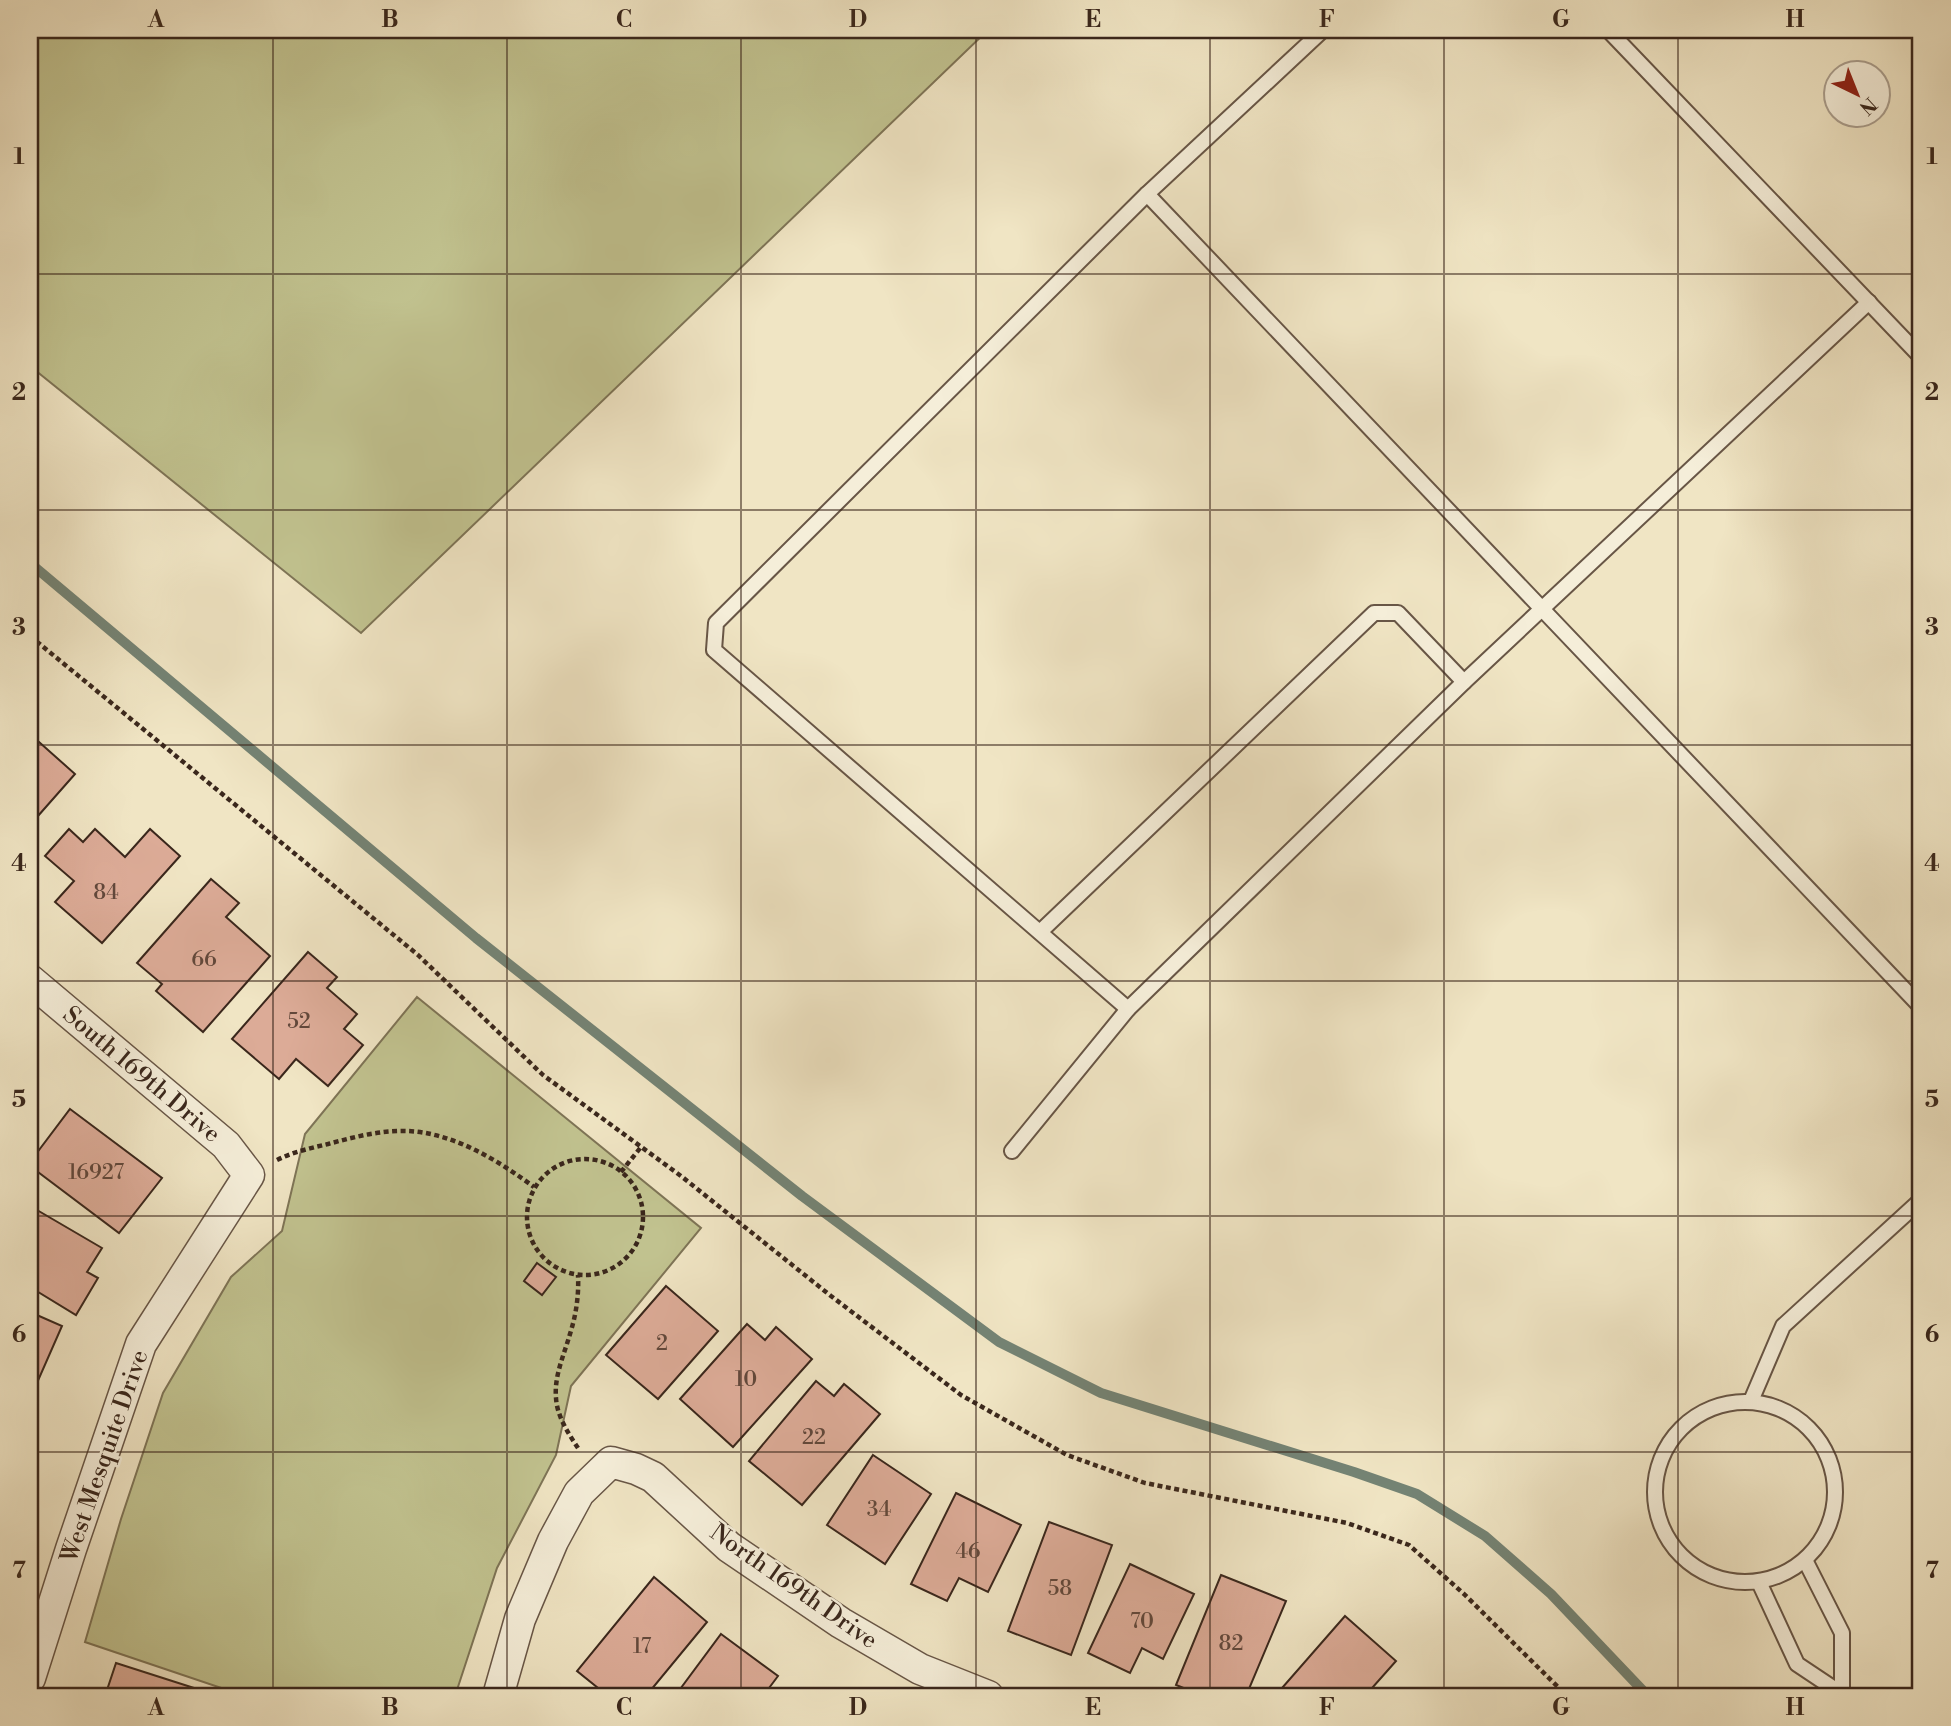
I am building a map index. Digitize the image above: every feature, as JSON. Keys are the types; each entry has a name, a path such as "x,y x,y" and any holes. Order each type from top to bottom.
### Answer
{"street":[{"name":"South 169th Drive","path":"30,979 226,1144 249,1175"},
{"name":"West Mesquite Drive","path":"30,1678 141,1344 249,1175"},
{"path":"498,1696 520,1619 553,1541 579,1493 604,1469"},
{"name":"North 169th Drive","path":"604,1469 636,1469 653,1476 729,1547 841,1623 920,1669 988,1696"}],"lane":[{"path":"1128,1009 714,650 716,623 1147,194 1323,30"},
{"path":"1608,30 1921,357"},
{"path":"1147,194 1921,1007"},
{"path":"1012,1151 1128,1009 1464,681 1869,302"},
{"path":"1040,932 1374,613 1398,613 1464,681"},
{"path":"1751,1401 1783,1326 1921,1200"},
{"path":"1751,1401 1781,1408 1807,1424 1825,1448 1835,1477 1835,1508 1824,1536 1805,1560 1784,1574 1759,1582 1729,1581 1700,1571 1676,1552 1661,1526 1654,1496 1658,1466 1672,1439 1693,1417 1721,1404 1751,1401"},
{"path":"1805,1560 1842,1633 1844,1694"},
{"path":"1759,1582 1797,1664 1844,1694"}],"path":[{"path":"30,636 418,954 543,1075 681,1176 831,1296 961,1395 1067,1455 1145,1483 1347,1523 1409,1545 1464,1594 1567,1696"},
{"path":"249,1175 286,1155 339,1140 377,1132 409,1131 443,1138 485,1155 534,1188"},
{"path":"621,1172 641,1147"},
{"path":"580,1159 598,1160 621,1172 629,1178 639,1194 643,1212 642,1230 635,1247 624,1261 608,1271 590,1276 572,1275 554,1268 540,1256 531,1241 526,1223 527,1205 534,1188 546,1173 562,1163 580,1159"},
{"path":"578,1275 576,1312 561,1361 556,1398 559,1414 569,1435 604,1469"}],"green space":[{"path":"30,30 988,30 361,633 30,366"},
{"path":"417,997 701,1228 571,1386 556,1455 497,1568 455,1696 245,1696 85,1642 121,1519 163,1393 231,1277 282,1231 305,1134"}],"building":[{"path":"30,734 75,774 30,825"},
{"path":"69,829 83,842 95,829 125,857 150,829 180,856 102,943 55,902 74,881 45,856"},
{"path":"211,879 239,903 226,917 270,956 203,1032 156,991 162,984 137,963"},
{"path":"308,952 337,977 327,988 357,1014 344,1029 363,1045 328,1086 296,1059 279,1079 232,1039"},
{"path":"70,1109 162,1178 119,1233 30,1166 30,1162"},
{"path":"37,1210 102,1248 87,1272 98,1278 76,1315 30,1287 30,1222"},
{"path":"537,1263 556,1277 542,1295 524,1281"},
{"path":"666,1286 718,1331 658,1399 606,1355"},
{"path":"30,1312 62,1326 33,1392 30,1390"},
{"path":"747,1324 765,1340 776,1327 812,1359 733,1447 680,1399"},
{"path":"816,1381 834,1396 844,1384 880,1414 802,1505 749,1461"},
{"path":"873,1455 931,1494 885,1564 827,1525"},
{"path":"956,1493 1021,1525 988,1592 959,1578 947,1601 911,1584"},
{"path":"1049,1522 1112,1545 1071,1655 1008,1631"},
{"path":"1130,1564 1194,1594 1163,1659 1142,1648 1130,1673 1088,1653"},
{"path":"1221,1575 1286,1601 1246,1696 1204,1696 1176,1685"},
{"path":"654,1577 707,1622 646,1696 608,1696 577,1671"},
{"path":"1345,1616 1396,1661 1365,1696 1275,1696"},
{"path":"721,1634 778,1676 763,1696 675,1696"},
{"path":"116,1663 219,1696 105,1696"}],"waterway":[{"path":"30,563 476,938 802,1196 999,1342 1101,1393 1417,1494 1485,1536 1551,1594 1648,1696"}]}
